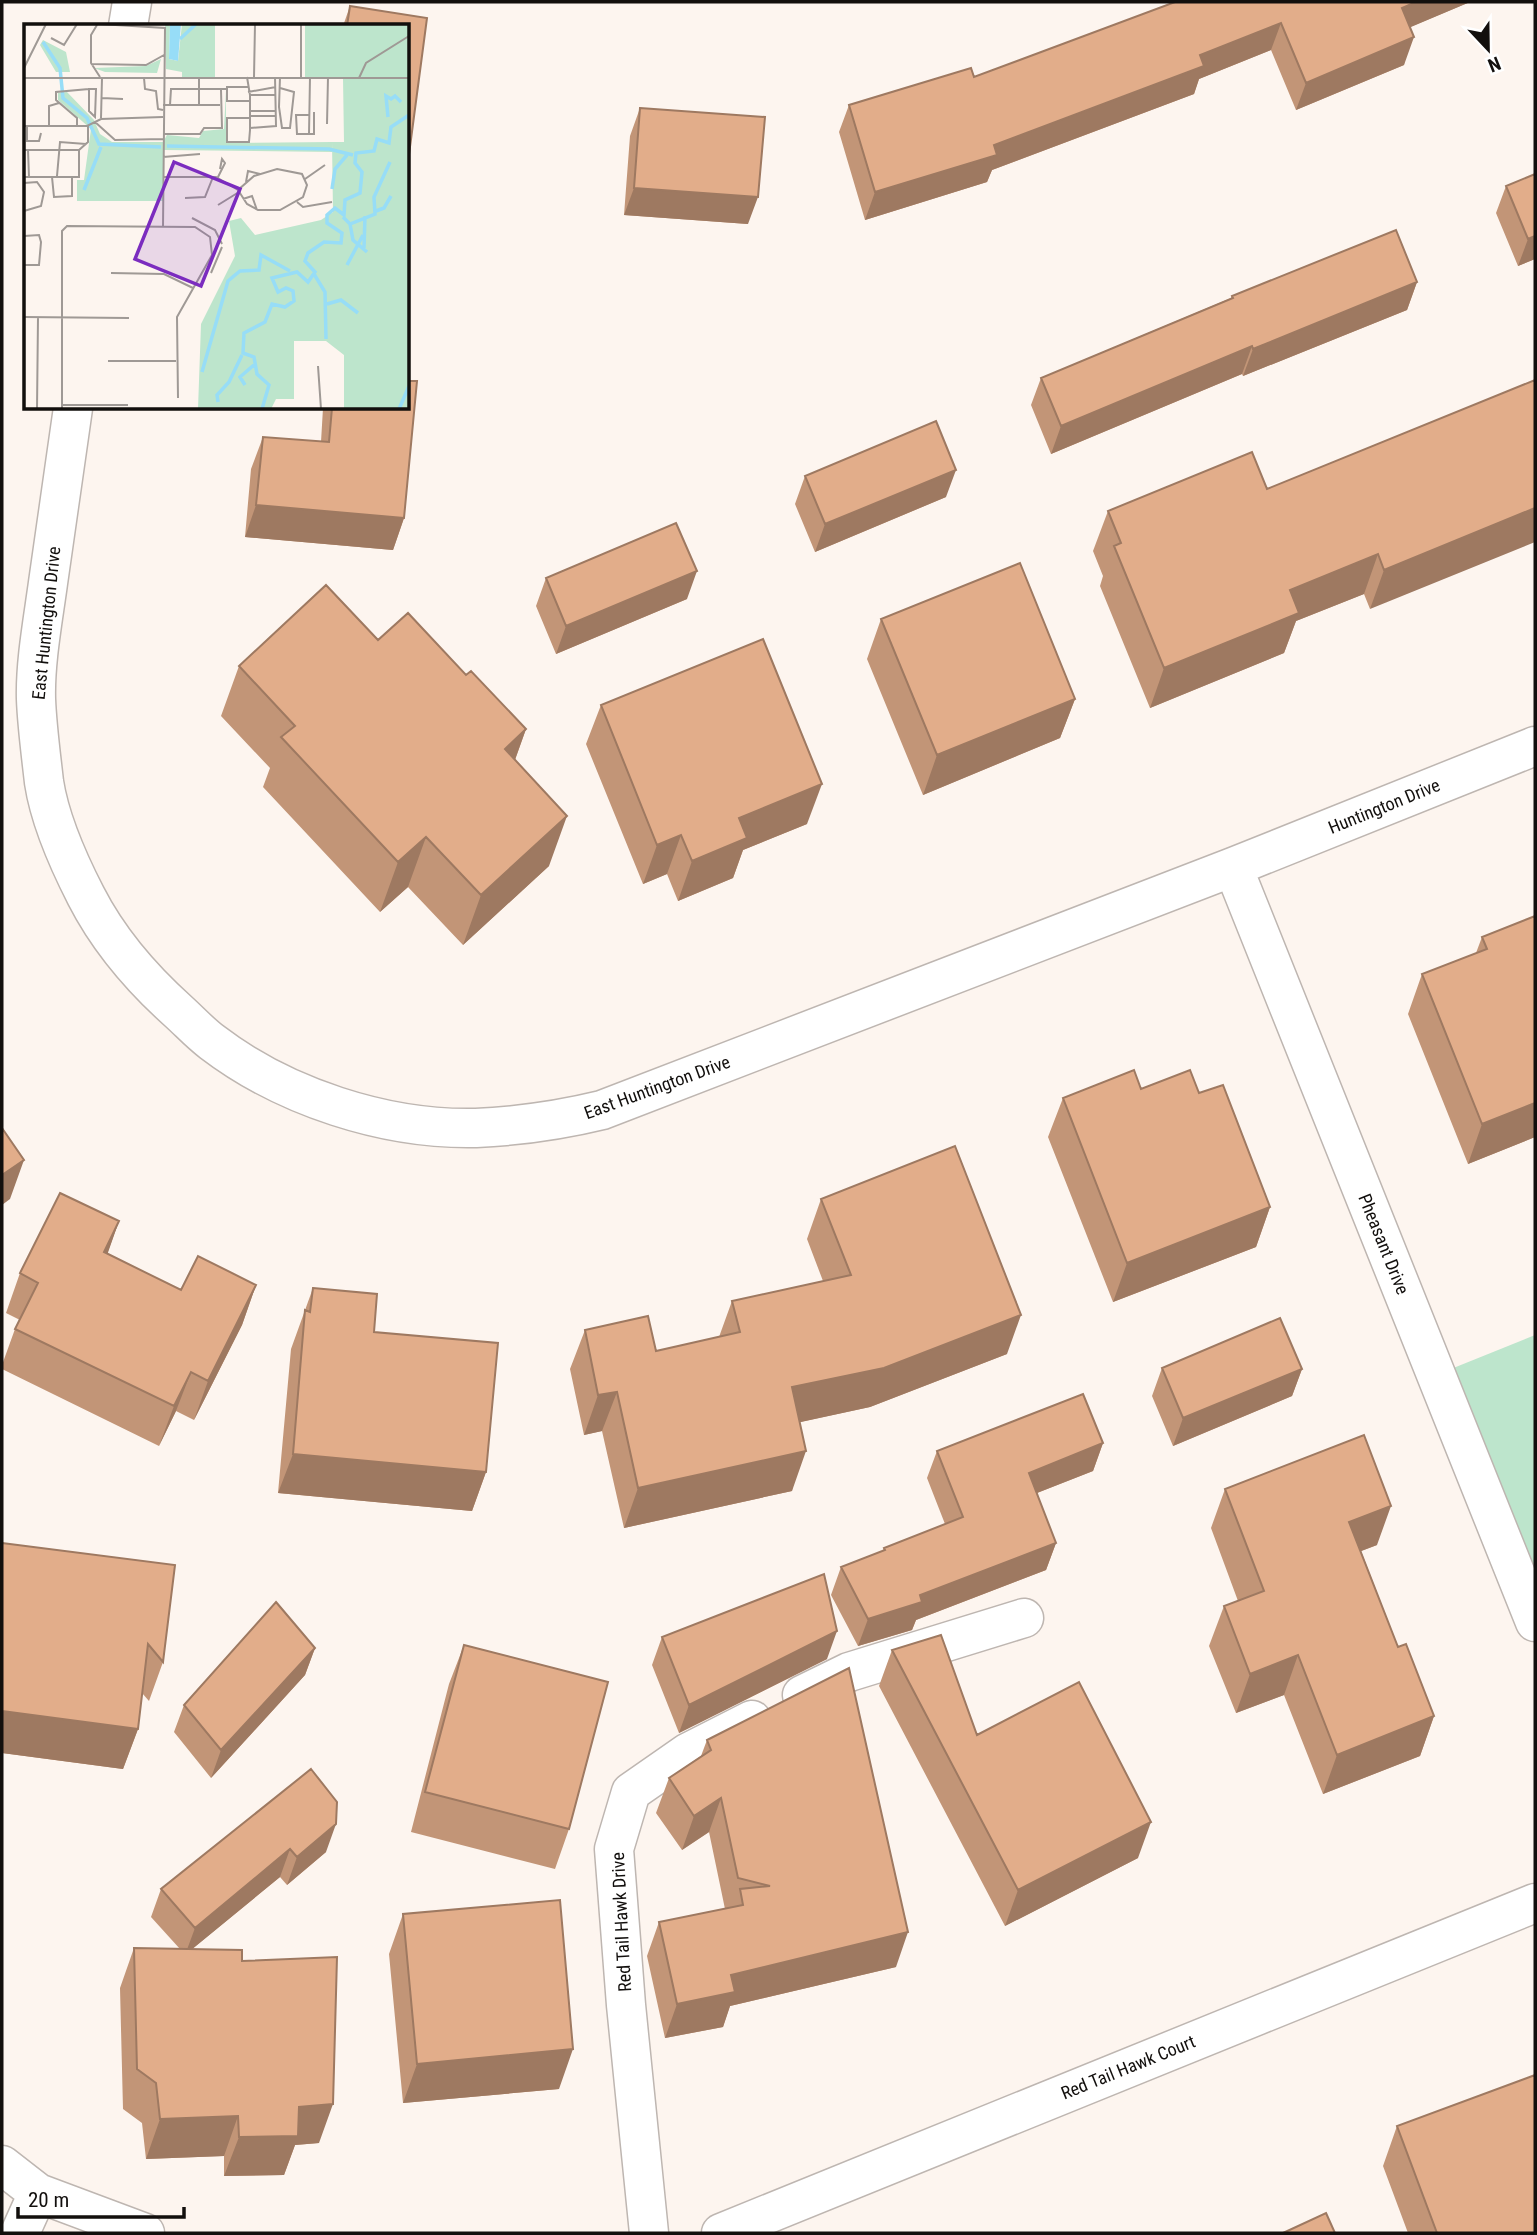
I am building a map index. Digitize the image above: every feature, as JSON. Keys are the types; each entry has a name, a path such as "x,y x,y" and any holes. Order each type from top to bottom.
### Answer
{"street":[{"path":"128,24 132,2"},
{"name":"East Huntington Drive","path":"73,410 43,622 36,698 45,785 55,824 73,869 95,912 115,945 146,983 211,1042 252,1069 296,1090 342,1108 389,1119 438,1126 477,1128 577,1116 602,1110 1233,867"},
{"name":"Huntington Drive","path":"1233,867 1535,746"},
{"name":"Pheasant Drive","path":"1233,867 1535,1622"},
{"name":"Red Tail Hawk Drive","path":"649,2233 626,2005 614,1849 631,1792 687,1753 849,1672 1024,1618"},
{"name":"Red Tail Hawk Court","path":"721,2233 1535,1903"},
{"path":"2,2165 38,2193 145,2233"},
{"path":"20,2233 38,2193"}],"green space":[{"path":"1535,1335 1535,1622 1436,1375"}],"building":[{"path":"1175,2 1416,2 1402,8 1414,37 1306,83 1281,23 1200,55 1204,66 994,145 997,155 875,192 849,105 971,68 974,77"},
{"path":"350,6 427,18 410,147 410,24 347,24"},
{"path":"640,108 765,117 758,197 634,188"},
{"path":"1535,174 1535,236 1528,239 1506,186"},
{"path":"1396,230 1417,282 1253,349 1252,346 1061,426 1041,378 1233,298 1232,296"},
{"path":"1535,380 1535,508 1384,570 1378,554 1290,590 1299,613 1164,668 1114,546 1121,543 1108,511 1252,452 1267,489"},
{"path":"410,381 417,381 404,518 256,505 263,437 329,442 332,410 410,410"},
{"path":"936,421 956,470 825,524 805,476"},
{"path":"676,523 697,571 566,626 546,578"},
{"path":"1020,563 1075,699 937,755 881,619"},
{"path":"326,585 378,640 408,613 466,675 471,671 526,729 505,749 567,816 481,895 426,837 398,862 281,737 295,726 239,666"},
{"path":"763,639 822,784 739,818 747,838 692,861 681,835 657,845 601,705"},
{"path":"1535,916 1535,1103 1482,1124 1422,974 1487,949 1482,937"},
{"path":"1134,1070 1141,1089 1190,1070 1199,1093 1223,1085 1270,1207 1127,1263 1063,1098"},
{"path":"2,1128 24,1160 2,1175"},
{"path":"955,1146 1021,1315 884,1368 792,1387 806,1451 638,1488 617,1392 598,1395 585,1330 648,1316 656,1351 740,1332 732,1301 851,1275 821,1199"},
{"path":"60,1193 119,1221 104,1252 181,1290 198,1256 256,1285 208,1381 191,1372 174,1406 15,1329 38,1283 20,1273"},
{"path":"313,1288 377,1294 374,1332 498,1343 486,1472 293,1454 305,1310 310,1312"},
{"path":"1280,1318 1302,1369 1183,1418 1162,1368"},
{"path":"1083,1394 1103,1443 1029,1473 1056,1543 920,1595 922,1602 868,1619 841,1567 963,1517 937,1451"},
{"path":"1364,1435 1391,1506 1349,1522 1398,1647 1406,1644 1434,1716 1337,1755 1298,1655 1250,1674 1224,1606 1264,1591 1225,1489"},
{"path":"2,1543 175,1565 163,1662 148,1644 138,1729 2,1711"},
{"path":"824,1574 837,1631 689,1705 662,1637"},
{"path":"276,1602 315,1648 221,1750 184,1705"},
{"path":"941,1635 977,1735 1079,1682 1151,1822 1018,1890 892,1650"},
{"path":"464,1645 608,1682 569,1829 425,1792"},
{"path":"849,1668 908,1932 731,1975 735,1992 677,2004 659,1922 743,1905 740,1889 770,1886 738,1878 721,1798 694,1816 669,1778 711,1750 707,1740"},
{"path":"311,1769 337,1802 336,1824 297,1857 290,1849 195,1928 161,1889"},
{"path":"560,1900 573,2049 417,2064 403,1914"},
{"path":"134,1948 242,1950 242,1961 337,1957 333,2104 299,2107 298,2136 239,2137 238,2116 160,2119 156,2083 137,2069"},
{"path":"1535,2075 1535,2233 1437,2233 1397,2126"},
{"path":"1326,2213 1335,2233 1283,2233"}]}
